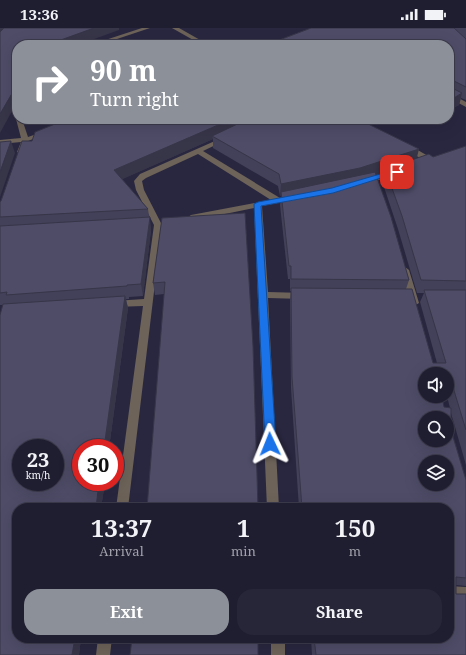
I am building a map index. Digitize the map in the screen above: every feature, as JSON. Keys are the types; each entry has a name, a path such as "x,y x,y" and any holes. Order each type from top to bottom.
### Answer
{"street":[{"path":"109,40 147,28"},
{"path":"174,28 197,40"},
{"path":"454,98 466,105"},
{"path":"17,162 25,140 20,124"},
{"path":"0,142 25,140 54,130"},
{"path":"123,503 158,225 140,190 138,181 143,176 233,135"},
{"path":"397,143 434,159 417,165"},
{"path":"198,151 277,200"},
{"path":"354,185 377,182 404,170"},
{"path":"181,220 298,197"},
{"path":"258,204 273,503"},
{"path":"402,259 416,310"},
{"path":"263,295 310,296"},
{"path":"101,305 148,302"},
{"path":"454,593 466,594"},
{"path":"103,655 104,643"},
{"path":"278,643 278,655"}],"building":[{"path":"4,28 94,28 61,40 12,40 12,94 0,114 0,32"},
{"path":"311,28 454,28 466,39 466,87 454,81 454,40 279,40"},
{"path":"454,89 462,93 454,98"},
{"path":"55,124 220,124 114,170 148,209 0,217 0,202 22,141 32,141 35,132"},
{"path":"237,124 368,124 419,149 360,168 281,184 279,174 212,136"},
{"path":"11,141 0,172 0,142"},
{"path":"466,146 466,281 421,280 402,216 385,169 429,154 433,157"},
{"path":"375,172 391,217 409,280 291,279 291,266 289,266 281,192"},
{"path":"245,213 253,346 258,503 147,503 165,282 153,283 162,218"},
{"path":"150,217 141,284 6,295 7,292 0,293 0,226"},
{"path":"291,288 412,289 433,363 446,363 424,290 466,290 466,430 454,391 454,367 418,367 418,403 443,403 444,407 451,408 451,411 418,411 418,447 454,447 454,440 466,480 466,578 456,577 456,594 466,594 466,655 316,655 315,643 454,643 454,503 302,503 292,377"},
{"path":"125,296 105,439 72,439 72,491 98,491 97,503 12,503 12,643 74,643 72,655 0,655 0,315 3,304"},
{"path":"131,643 258,643 258,655 130,655"}],"route":[{"path":"270,444 258,204 360,184 397,172"}]}
